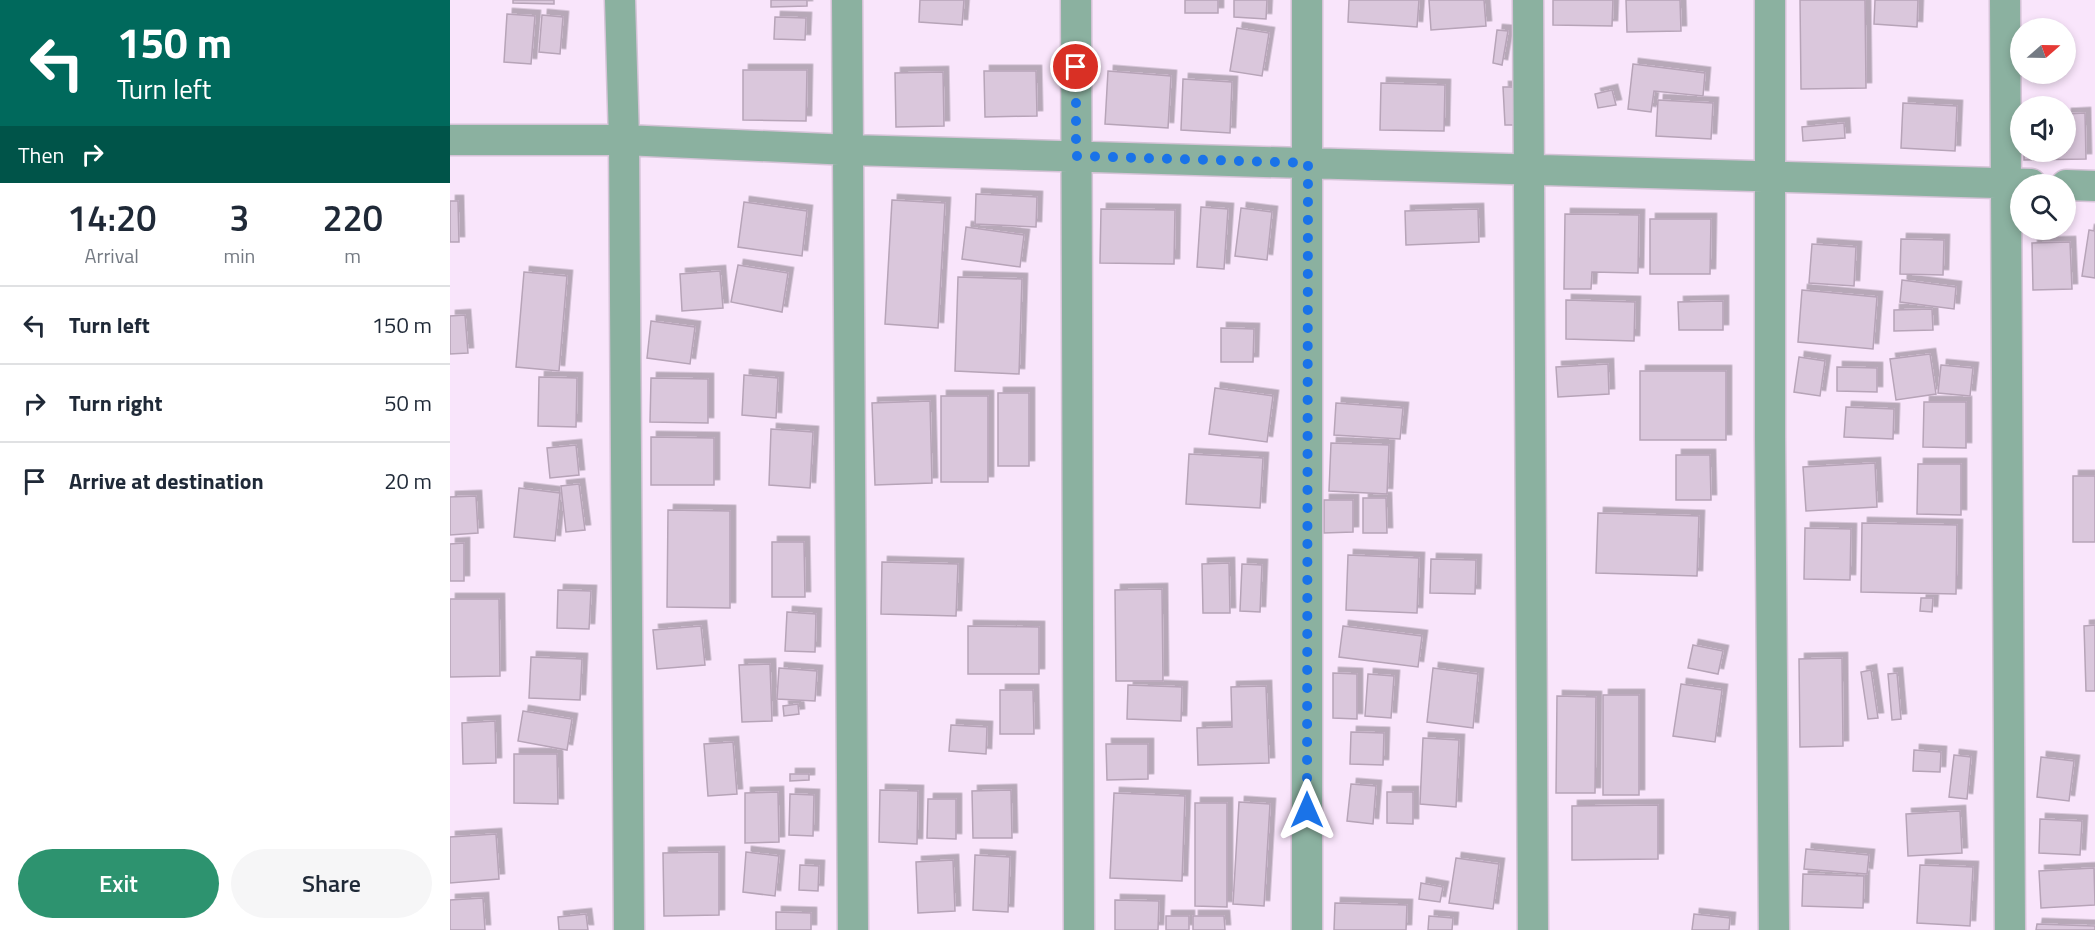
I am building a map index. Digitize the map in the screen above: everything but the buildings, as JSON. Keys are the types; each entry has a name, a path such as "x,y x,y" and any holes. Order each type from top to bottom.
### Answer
{"street":[{"path":"620,0 624,140 629,930"},
{"path":"847,0 850,150 853,930"},
{"path":"1076,0 1079,930"},
{"path":"1307,0 1307,930"},
{"path":"1528,0 1533,930"},
{"path":"1770,0 1774,930"},
{"path":"2005,0 2017,174"},
{"path":"450,140 624,140 850,150 2010,184"},
{"path":"2076,185 2095,186"},
{"path":"2010,930 2017,240"}],"route":[{"path":"1076,67 1076,156 1308,163 1307,810"}]}
